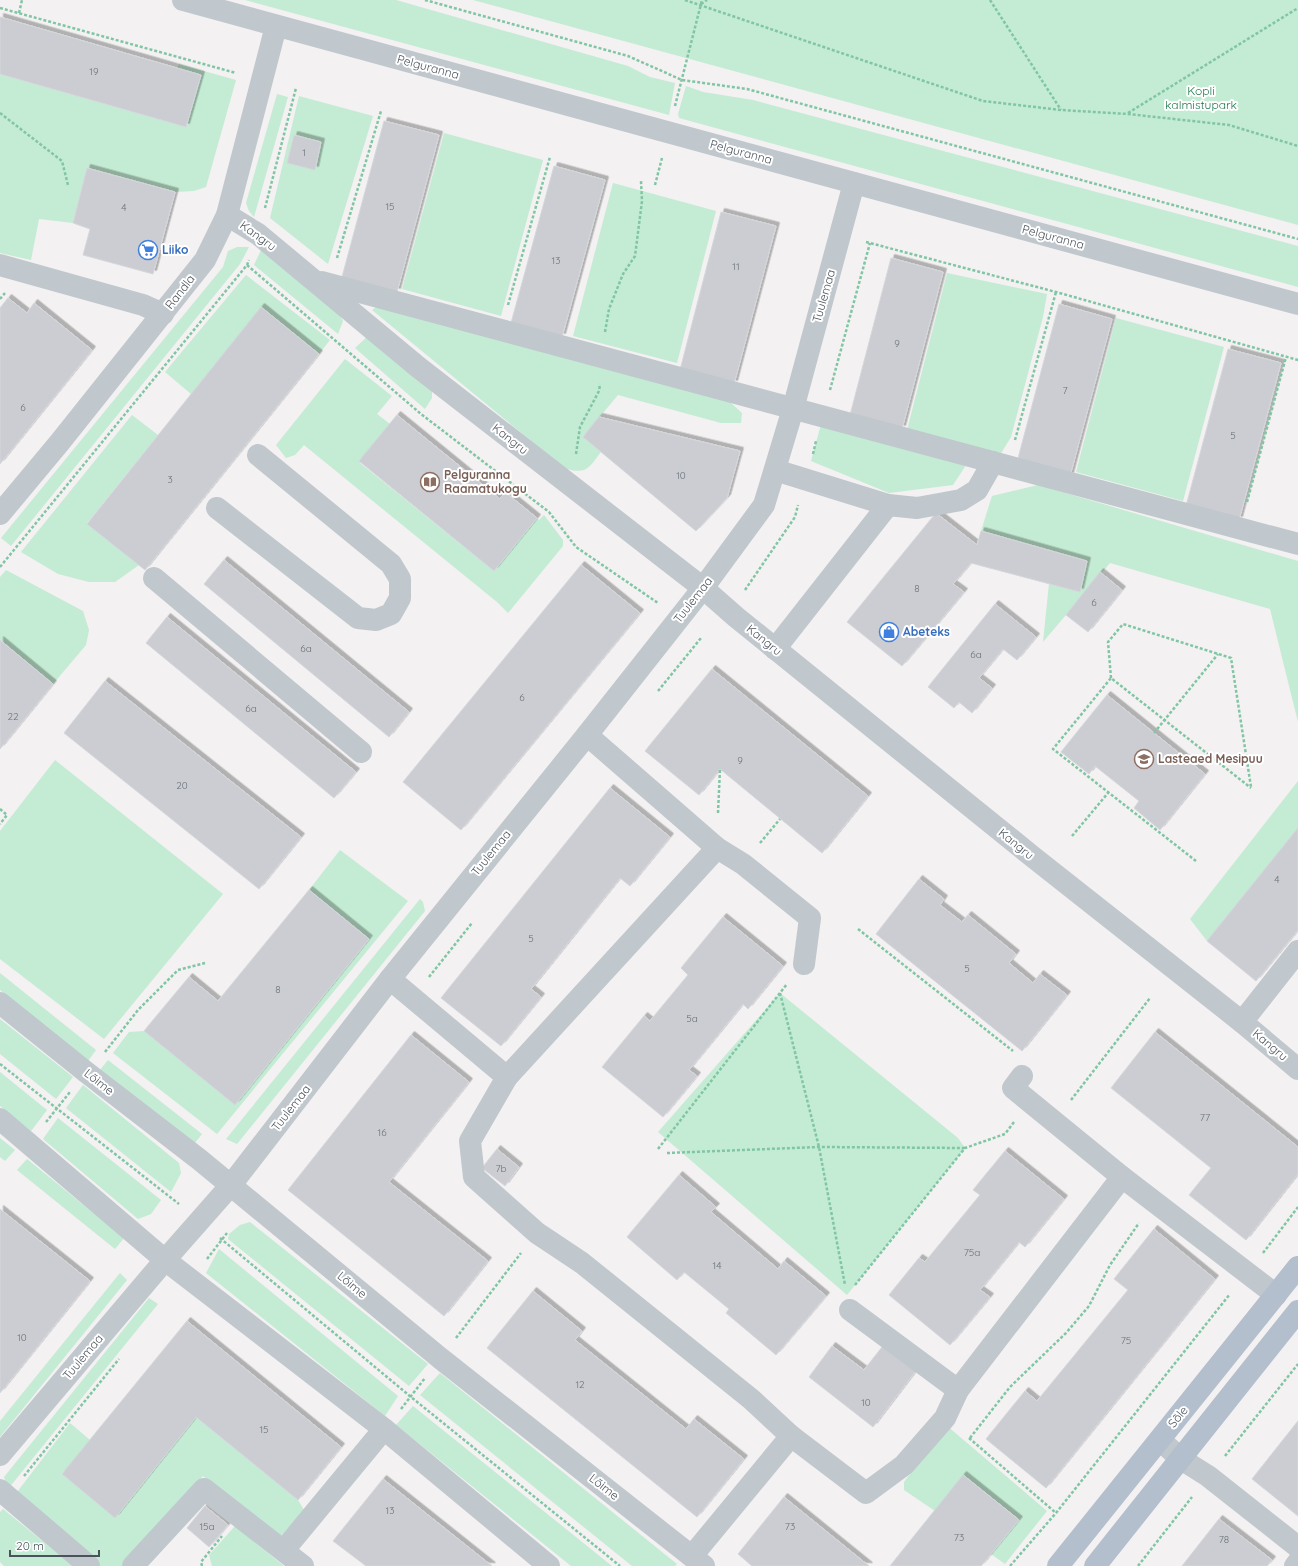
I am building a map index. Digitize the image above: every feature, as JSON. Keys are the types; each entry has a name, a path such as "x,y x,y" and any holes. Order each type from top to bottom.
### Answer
{"main road":[{"name":"Sõle","path":"1058,1566 1298,1267"},
{"path":"1095,1566 1298,1311"}],"street":[{"name":"Pelguranna","path":"183,0 1298,304"},
{"name":"Randla","path":"0,514 163,314 205,260 227,215 276,26"},
{"name":"Tuulemaa","path":"0,1455 165,1260 231,1185 390,979 587,735 703,588 764,505 793,409 854,183"},
{"name":"Kangru","path":"227,215 258,234 322,282 418,367 703,588 775,649 1033,857 1242,1022 1298,1069"},
{"path":"0,265 143,305 163,314"},
{"path":"322,282 1298,544"},
{"path":"217,508 358,618 376,620 391,614 400,598 400,579 391,564 258,455"},
{"path":"774,470 888,505 917,508 961,500 977,490 1000,464"},
{"path":"775,649 888,505"},
{"path":"154,578 361,752"},
{"path":"587,735 717,848 743,864 810,918 804,964"},
{"path":"717,848 507,1077 470,1141 474,1177 537,1233 582,1263 751,1399 791,1436 866,1493 904,1465 946,1418 958,1390 1122,1177"},
{"path":"1242,1022 1298,951"},
{"path":"390,979 507,1077"},
{"name":"Lõime","path":"0,1003 231,1185 440,1358 698,1561"},
{"path":"1020,1066 1013,1088 1122,1177 1246,1274 1276,1295"},
{"path":"0,1119 165,1260 384,1429 549,1566"},
{"path":"850,1310 958,1390"},
{"path":"284,1550 384,1429"},
{"path":"698,1561 791,1436"},
{"path":"1160,1440 1181,1459 1208,1476 1298,1547"},
{"path":"133,1566 204,1489 303,1566"},
{"path":"4,1494 89,1566"},
{"path":"1295,1566 1298,1562"}],"path":[{"path":"19,13 22,0"},
{"path":"425,0 628,56 682,80 748,89 1298,239"},
{"path":"685,0 983,101 1061,110 1128,114 1229,125 1298,146"},
{"path":"656,185 702,0"},
{"path":"700,5 707,0"},
{"path":"990,0 1061,110"},
{"path":"0,8 242,75"},
{"path":"1128,114 1298,8"},
{"path":"322,282 381,111"},
{"path":"0,113 62,161 68,185"},
{"path":"501,330 550,157"},
{"path":"862,241 1056,292 1298,360"},
{"path":"247,266 421,414 549,512 576,547 660,605"},
{"path":"1000,464 1056,292"},
{"path":"1240,528 1286,357"},
{"path":"1111,678 1251,788 1230,658 1123,624 1108,642 1111,678 1053,749 1196,861"},
{"path":"1154,733 1218,654"},
{"path":"717,848 720,769"},
{"path":"1072,836 1108,793"},
{"path":"0,808 7,815 0,824"},
{"path":"743,864 780,819"},
{"path":"858,928 1020,1066"},
{"path":"29,1143 86,1072 106,1051 138,1010 178,970 205,962"},
{"path":"658,1149 804,964"},
{"path":"780,993 819,1147 845,1287"},
{"path":"1054,1122 1150,998"},
{"path":"0,1064 199,1221 411,1397 620,1566"},
{"path":"667,1152 819,1147 965,1148 1005,1134 1029,1100"},
{"path":"852,1289 965,1148"},
{"path":"970,1438 1010,1386 1066,1333 1090,1306 1110,1265 1154,1201"},
{"path":"1010,1566 1056,1514 1298,1207"},
{"path":"384,1429 411,1397 537,1233"},
{"path":"4,1494 120,1358"},
{"path":"946,1418 1056,1514"},
{"path":"202,1566 201,1562 238,1514"}],"green space":[{"path":"245,0 396,0 628,66 650,77 675,83 669,115"},
{"name":"Kopli kalmistupark","path":"473,0 1298,0 1298,225"},
{"path":"179,64 236,80 206,187 194,191 175,192 88,168 73,223 39,219 31,260 0,253 0,74 186,127 201,75 177,68"},
{"path":"686,86 703,92 753,100 1298,246 1298,287 679,118 678,114"},
{"path":"277,94 288,97 254,217 249,211 246,203"},
{"path":"299,96 373,116 328,264 270,218","holes":["294,135 321,142 315,169 287,163"]},
{"path":"444,133 543,160 501,316 402,289"},
{"path":"613,183 716,211 677,363 573,336"},
{"path":"237,247 249,247 240,264 11,546 1,538 223,267 228,251"},
{"path":"261,250 338,312 343,321 338,334 254,265"},
{"path":"947,273 1047,294 1043,317 1011,437 1000,455 907,430"},
{"path":"246,275 330,340 319,354 261,307 191,394 165,372"},
{"path":"383,302 720,393 742,413 741,423 721,423 618,395 583,437 601,452 593,463 586,469 577,471 564,468 372,310"},
{"path":"1116,318 1224,347 1183,501 1076,472"},
{"path":"368,336 432,390 432,398 425,409 355,348"},
{"path":"345,359 392,396 377,414 390,424 360,463 494,571 537,518 539,520 544,515 563,540 563,546 508,613 497,602 304,445 295,455 286,458 276,445"},
{"path":"132,415 158,435 87,523 139,565 115,582 89,582 58,574 21,552"},
{"path":"823,417 972,456 953,485 889,493 811,461"},
{"path":"1038,485 1298,561 1298,722 1270,609 1110,563 1043,642 1049,583 1087,561 981,531 992,496"},
{"path":"6,570 83,611 89,630 86,645 53,684 0,640 0,577"},
{"path":"55,760 223,894 104,1039 0,959 0,831"},
{"path":"1298,781 1298,828 1207,941 1190,919"},
{"path":"340,850 408,901 217,1134 113,1053 129,1032 144,1031 235,1105 369,939 309,890"},
{"path":"420,899 423,902 425,911 237,1144 226,1139"},
{"path":"0,973 96,1050 88,1061 0,990"},
{"path":"780,993 958,1138 965,1148 847,1295 658,1132"},
{"path":"0,1019 73,1077 56,1099 0,1054"},
{"path":"108,1060 202,1134 194,1144 100,1070"},
{"path":"0,1072 47,1110 31,1131 0,1106"},
{"path":"83,1085 179,1163 181,1173 171,1192 66,1108"},
{"path":"58,1118 161,1200 151,1214 138,1219 43,1139"},
{"path":"0,1138 15,1150 5,1161 0,1157"},
{"path":"27,1159 124,1238 115,1249 17,1170"},
{"path":"250,1222 428,1364 409,1386 228,1239 229,1234 240,1225"},
{"path":"219,1249 398,1396 385,1416 206,1273"},
{"path":"120,1273 127,1280 0,1437 0,1421"},
{"path":"149,1298 158,1304 8,1489 4,1477"},
{"path":"440,1373 677,1564 675,1566 632,1566 420,1395"},
{"path":"413,1406 612,1566 571,1566 396,1425"},
{"path":"196,1417 298,1500 304,1510 282,1535 272,1535 203,1476 127,1566 98,1566 14,1496 70,1423 90,1440 62,1474 115,1517"},
{"path":"946,1425 1047,1511 1005,1564 991,1554 1019,1519 964,1475 935,1511 904,1490 904,1482"},
{"path":"3,1509 73,1566 4,1566 0,1562 0,1512"},
{"path":"235,1526 284,1566 212,1566 209,1555"}],"building":[{"path":"0,17 201,75 186,127 0,74"},
{"path":"384,121 439,135 397,292 342,277"},
{"path":"294,135 321,142 315,170 287,163"},
{"path":"554,166 605,180 562,337 511,323"},
{"path":"87,168 175,192 153,274 83,255 90,229 73,223"},
{"path":"721,212 776,226 734,384 680,370"},
{"path":"891,258 943,272 902,429 850,415"},
{"path":"8,298 27,313 34,303 92,350 0,464 0,308"},
{"path":"1059,304 1112,319 1070,476 1017,462"},
{"path":"261,307 319,354 145,570 87,524"},
{"path":"1228,349 1281,363 1239,520 1186,506"},
{"path":"397,415 500,499 505,492 537,518 494,571 359,461"},
{"path":"599,417 740,451 727,498 696,531 583,437"},
{"path":"936,513 977,545 981,531 1087,561 1080,592 971,563 953,584 964,592 902,666 847,622"},
{"path":"224,560 409,712 389,737 204,584"},
{"path":"581,565 640,613 461,830 403,782"},
{"path":"1100,572 1122,590 1088,632 1066,615"},
{"path":"995,604 1036,637 1017,660 1003,649 979,678 992,688 972,713 959,702 954,708 928,687"},
{"path":"167,617 356,772 334,798 146,643"},
{"path":"0,640 53,684 0,749"},
{"path":"712,669 868,796 822,853 720,769 699,795 645,751"},
{"path":"105,681 301,837 259,889 64,733"},
{"path":"1107,695 1205,774 1160,830 1134,808 1139,801 1095,766 1089,774 1061,752"},
{"path":"610,788 670,837 630,886 620,878 531,989 541,997 501,1046 441,998"},
{"path":"1298,828 1298,930 1256,981 1207,941"},
{"path":"919,879 944,899 940,905 962,922 968,915 1016,954 1009,963 1033,983 1040,974 1067,995 1022,1051 876,934"},
{"path":"309,890 369,939 235,1105 144,1031 189,977 218,1001"},
{"path":"723,917 783,966 748,1009 743,1004 689,1070 697,1076 663,1117 602,1067 644,1016 650,1021 688,975 681,968"},
{"path":"1155,1032 1298,1147 1298,1174 1246,1240 1189,1195 1211,1168 1111,1088"},
{"path":"411,1035 469,1082 389,1182 488,1261 444,1316 288,1190"},
{"path":"497,1149 519,1167 505,1186 482,1168"},
{"path":"1005,1151 1064,1199 1025,1247 1019,1242 980,1290 990,1297 950,1345 889,1295 919,1258 925,1262 980,1195 973,1190"},
{"path":"679,1175 716,1207 711,1212 778,1269 784,1261 826,1296 776,1355 726,1313 729,1309 684,1272 677,1280 627,1237"},
{"path":"0,1209 90,1281 0,1393"},
{"path":"1154,1229 1215,1279 1046,1488 986,1439 1025,1391 1037,1401 1128,1290 1114,1279"},
{"path":"533,1291 582,1331 575,1340 686,1429 694,1419 744,1459 697,1517 487,1348"},
{"path":"187,1321 341,1447 298,1500 196,1417 115,1518 62,1474"},
{"path":"886,1342 918,1368 873,1427 809,1377 832,1346 864,1370"},
{"path":"1298,1421 1298,1516 1252,1479"},
{"path":"963,1475 1019,1520 981,1566 890,1566"},
{"path":"383,1479 492,1566 366,1566 333,1541"},
{"path":"784,1497 869,1566 752,1566 738,1554"},
{"path":"205,1506 228,1525 209,1547 187,1528"},
{"path":"1219,1519 1272,1560 1267,1566 1182,1566"}],"place":[{"name":"Liiko","path":"148,250"},
{"name":"Pelguranna Raamatukogu","path":"430,482"},
{"name":"Abeteks","path":"889,632"},
{"name":"Lasteaed Mesipuu","path":"1144,759"}]}
